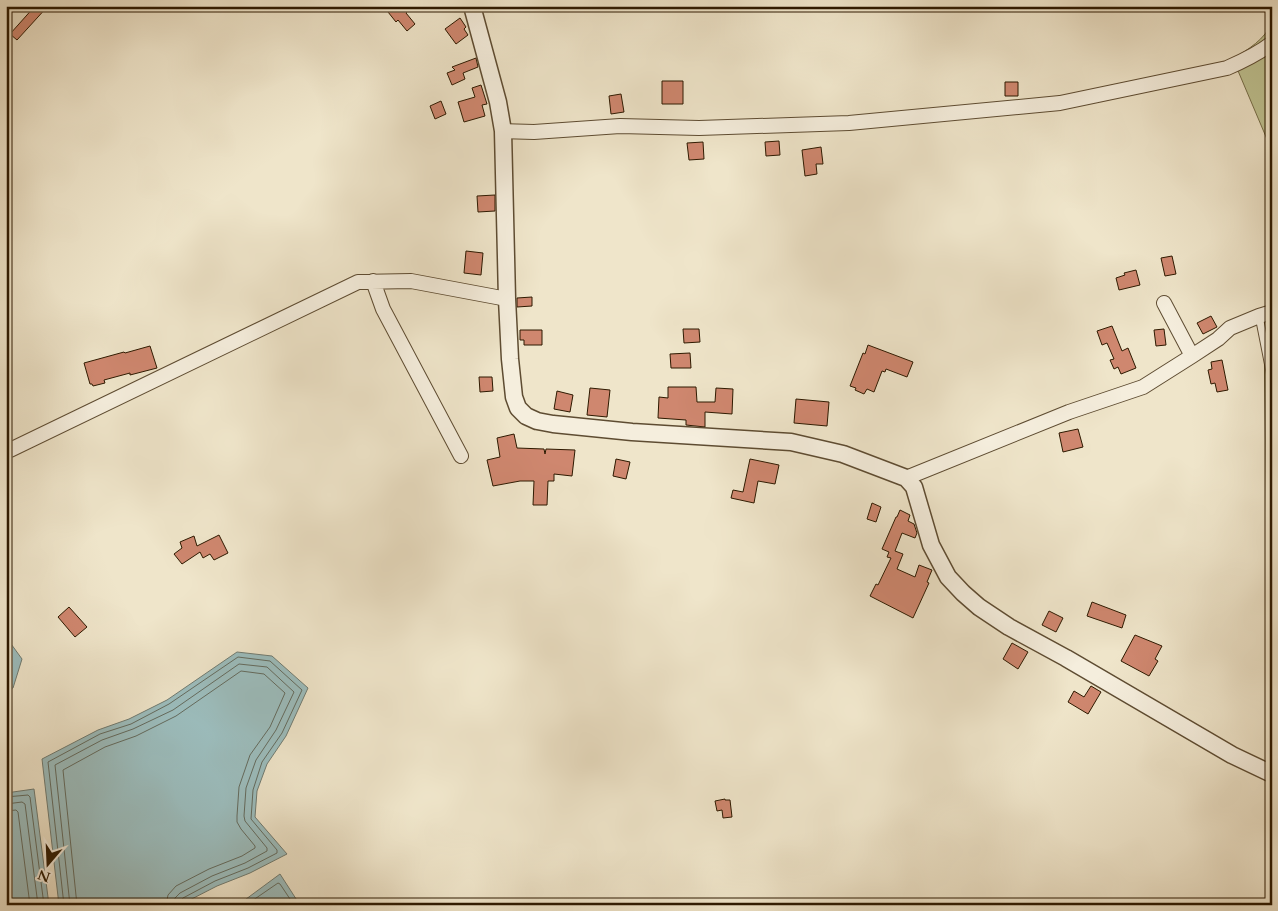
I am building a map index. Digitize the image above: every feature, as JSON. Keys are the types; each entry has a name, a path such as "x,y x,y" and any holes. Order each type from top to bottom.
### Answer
{"street":[{"path":"472,6 498,102 503,131 510,359 514,397 518,408 526,416 537,422 632,432 791,442 843,454 906,478 914,488 931,545 948,577 979,607 1009,627 1232,755 1272,774"},
{"path":"503,131 534,132 620,126 699,128 848,123 1060,103 1227,68 1247,59 1272,43"},
{"path":"372,281 383,309 461,456"},
{"path":"10,450 358,282 411,281 507,299"},
{"path":"1164,303 1192,356"},
{"path":"906,478 1069,412 1143,387 1192,356 1230,328 1266,314"}],"lane":[{"path":"1266,314 1272,382"}],"green space":[{"path":"1272,22 1272,151 1233,59 1261,39"},
{"path":"1272,327 1272,771 1270,770 1264,330"}],"water":[{"path":"6,637 22,659 13,688 6,691"},
{"path":"237,652 272,656 308,688 286,736 267,764 257,791 255,817 287,854 180,905 59,905 42,759 98,730 129,719 167,700"},
{"path":"34,789 49,905 6,905 6,793"},
{"path":"280,874 300,905 238,905"}],"building":[{"path":"35,6 48,6 17,40 10,34"},
{"path":"395,6 402,6 415,24 407,31 388,12"},
{"path":"460,18 466,27 464,29 468,35 456,44 445,29"},
{"path":"476,58 478,67 463,73 465,79 452,85 447,73 455,70 452,67"},
{"path":"662,81 683,81 683,104 662,104"},
{"path":"1005,82 1018,82 1018,96 1005,96"},
{"path":"481,85 487,104 482,105 485,116 464,122 458,102 475,97 472,88"},
{"path":"621,94 624,112 611,114 609,96"},
{"path":"441,101 446,114 435,119 430,106"},
{"path":"779,141 780,155 766,156 765,142"},
{"path":"703,142 704,159 689,160 687,143"},
{"path":"821,147 823,164 816,164 817,174 805,176 802,150"},
{"path":"495,195 495,211 478,212 477,196"},
{"path":"466,251 483,253 481,275 464,273"},
{"path":"1172,256 1176,274 1165,276 1161,258"},
{"path":"1136,270 1140,285 1119,290 1116,278 1125,275 1124,273"},
{"path":"532,297 532,306 517,307 517,298"},
{"path":"1211,316 1217,327 1203,334 1197,323"},
{"path":"1112,326 1122,351 1128,348 1136,368 1121,374 1118,367 1114,369 1110,360 1114,359 1107,343 1102,345 1097,331"},
{"path":"683,329 699,329 700,342 684,343"},
{"path":"1164,329 1166,345 1156,346 1154,330"},
{"path":"520,330 542,330 542,345 524,345 524,340 520,340"},
{"path":"868,345 913,362 907,377 886,369 885,372 882,371 874,392 867,389 864,394 850,386"},
{"path":"150,346 157,368 104,380 105,383 93,386 90,384 84,363"},
{"path":"690,353 691,368 671,368 670,354"},
{"path":"1222,360 1228,390 1217,392 1215,383 1211,384 1208,370 1212,369 1211,362"},
{"path":"479,377 492,377 493,391 480,392"},
{"path":"668,387 696,387 697,402 715,402 716,388 733,389 732,414 705,412 705,427 686,425 686,420 658,418 659,397 668,398"},
{"path":"590,388 610,390 607,417 587,415"},
{"path":"557,391 573,395 570,412 554,409"},
{"path":"796,399 829,402 827,426 794,423"},
{"path":"1078,429 1083,447 1063,452 1059,433"},
{"path":"514,434 517,448 544,449 545,454 546,449 575,450 572,476 554,474 554,481 548,481 547,505 533,505 534,481 520,481 493,486 487,460 500,457 497,438"},
{"path":"616,459 630,462 626,479 613,476"},
{"path":"750,459 779,465 775,484 758,481 754,503 731,498 733,490 743,492"},
{"path":"872,503 881,507 876,522 867,519"},
{"path":"900,510 910,515 908,521 914,524 917,533 915,538 902,533 895,551 903,554 897,569 915,577 919,565 932,570 927,582 929,583 913,618 870,596 876,584 878,585 891,558 887,557 889,552 882,549"},
{"path":"219,535 228,553 214,560 210,554 203,558 200,552 182,564 174,554 182,548 180,542 194,536 197,546"},
{"path":"1092,602 1126,615 1122,628 1087,616"},
{"path":"69,607 87,627 75,637 58,617"},
{"path":"1049,611 1063,618 1056,632 1042,625"},
{"path":"1135,635 1162,646 1155,659 1158,661 1149,676 1121,661"},
{"path":"1012,643 1028,652 1018,669 1003,659"},
{"path":"1091,686 1101,692 1088,714 1068,702 1074,691 1084,697"},
{"path":"730,800 732,817 723,818 722,810 717,811 715,801"}]}
